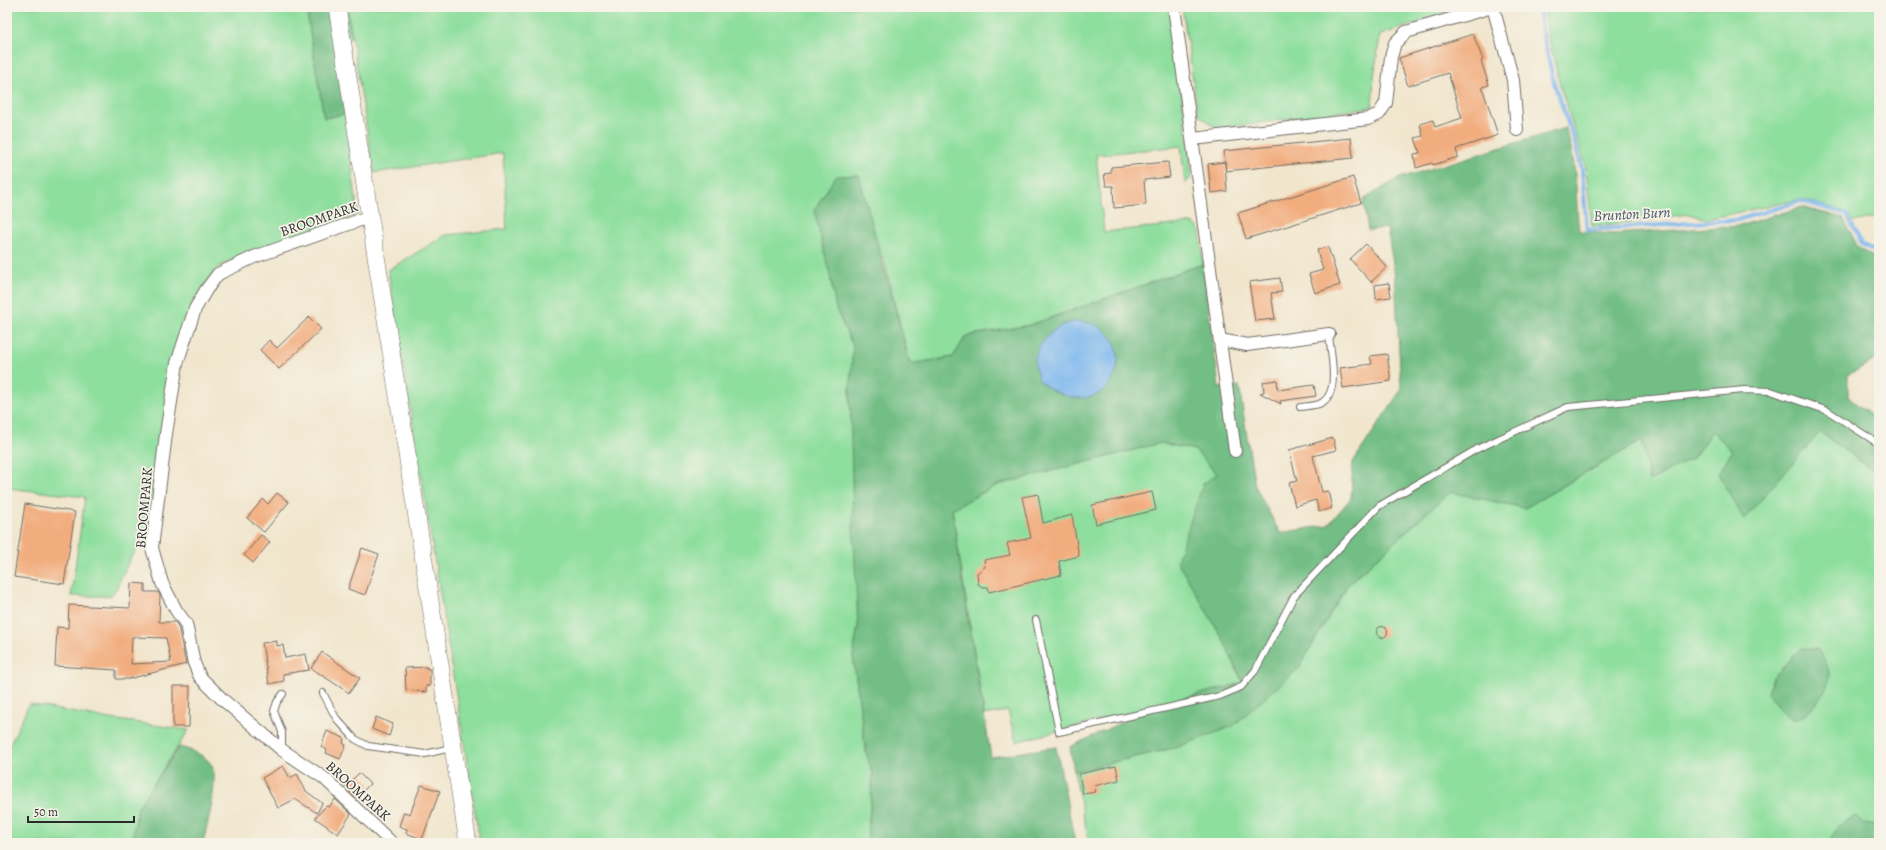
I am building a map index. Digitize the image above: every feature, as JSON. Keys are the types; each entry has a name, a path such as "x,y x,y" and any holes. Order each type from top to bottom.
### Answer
{"main road":[{"path":"337,7 468,843"}],"street":[{"path":"1174,7 1234,451"},
{"path":"1193,139 1368,119 1379,114 1386,103 1391,58 1395,43 1406,32 1492,7 1513,80 1517,130"},
{"name":"BROOMPARK","path":"369,217 254,258 218,274 206,290 195,309 176,371 166,434 152,548 162,583 176,610 186,624 194,663 200,677 222,700 282,750 324,778 392,843"},
{"path":"1220,340 1247,345 1329,334"}],"lane":[{"path":"1300,407 1319,404 1328,398 1334,375 1329,334"},
{"path":"1036,620 1059,732 1220,696 1241,687 1255,671 1294,596 1379,506 1477,449 1568,407 1744,390 1771,391 1828,411 1879,444"},
{"path":"324,693 336,718 354,739 368,746 425,754 453,748"},
{"path":"282,750 282,732 274,712 277,702 284,694"}],"green space":[{"path":"7,7 306,7 324,118 345,114 358,215 250,251 218,267 191,305 149,536 131,557 116,589 111,596 71,596 85,497 7,488"},
{"path":"306,7 347,7 352,38 334,43 345,114 324,118"},
{"path":"347,7 1171,7 1192,177 1185,184 1181,146 1096,155 1104,232 1192,223 1200,229 1203,264 1030,325 966,336 953,357 910,364 883,257 830,275 836,309 853,346 850,392 858,627 853,656 866,752 873,774 867,843 480,843 388,270 446,235 507,229 503,153 374,173"},
{"path":"1182,7 1468,7 1380,35 1374,77 1372,107 1217,129 1198,114"},
{"path":"1544,7 1879,7 1879,216 1854,222 1846,212 1801,199 1707,219 1688,214 1592,226 1586,168 1560,85 1547,30"},
{"path":"1565,128 1574,166 1579,231 1614,234 1738,226 1802,207 1843,218 1858,247 1879,261 1879,358 1848,375 1848,397 1879,422 1879,475 1820,432 1744,519 1718,474 1732,451 1712,431 1693,458 1649,481 1642,440 1525,508 1450,492 1348,584 1298,669 1233,726 1178,747 1074,771 1070,747 1157,705 1243,683 1223,639 1177,561 1203,484 1217,474 1195,450 1161,443 997,485 952,509 991,757 1056,747 1075,843 867,843 873,774 866,752 853,656 858,626 853,523 850,392 853,346 836,309 830,275 814,210 836,176 859,175 910,364 953,357 966,336 1030,325 1203,264 1219,388 1239,386 1255,486 1280,533 1328,525 1351,498 1353,462 1401,390 1395,276 1387,228 1368,230 1363,200 1397,179"},
{"path":"1712,431 1732,451 1820,432 1879,475 1879,843 1089,843 1074,771 1178,747 1298,669 1348,584 1450,492 1525,508 1643,440 1649,481 1693,458"},
{"path":"1161,443 1195,450 1217,474 1223,639 1243,683 1016,742 1008,711 984,715 952,509 997,485"},
{"path":"1802,648 1817,649 1826,663 1829,676 1826,688 1812,708 1804,715 1793,720 1779,709 1768,693 1773,677"},
{"path":"29,704 97,717 189,730 138,807 132,843 7,843 7,751"},
{"path":"179,747 201,755 211,764 213,771 214,780 212,803 203,843 132,843 138,807"},
{"path":"1856,816 1863,823 1879,825 1879,843 1829,843 1837,827"}],"water":[{"path":"1078,321 1093,324 1109,334 1117,349 1118,364 1113,380 1102,391 1086,398 1067,396 1043,384 1038,378 1035,364 1035,357 1041,344 1051,333 1063,325"}],"building":[{"path":"1473,34 1483,60 1481,61 1489,85 1482,87 1498,135 1456,149 1458,157 1433,165 1432,163 1416,168 1414,154 1420,153 1415,138 1423,136 1420,124 1433,120 1435,127 1462,118 1448,73 1408,86 1399,58"},
{"path":"1351,138 1353,158 1226,171 1224,151"},
{"path":"1168,162 1170,177 1144,180 1146,205 1114,208 1113,186 1106,186 1104,174 1111,173 1111,167"},
{"path":"1225,162 1227,191 1211,193 1208,164"},
{"path":"1353,177 1361,203 1246,239 1238,213"},
{"path":"1366,244 1387,267 1371,282 1350,259"},
{"path":"1328,247 1340,285 1315,293 1309,274 1323,270 1317,250"},
{"path":"1280,278 1282,292 1271,293 1275,319 1255,321 1249,282"},
{"path":"1389,283 1391,297 1376,299 1375,285"},
{"path":"309,317 321,329 279,369 260,350 269,340 277,348"},
{"path":"1387,354 1391,381 1343,388 1340,368 1372,364 1370,356"},
{"path":"1277,380 1278,390 1314,385 1316,396 1280,401 1281,404 1260,393 1264,392 1263,382"},
{"path":"1333,438 1336,450 1313,456 1322,492 1328,491 1332,508 1319,512 1316,500 1295,506 1289,483 1297,481 1289,450"},
{"path":"1152,492 1156,510 1096,524 1092,505"},
{"path":"277,493 289,502 264,532 247,518 263,499 268,504"},
{"path":"1038,494 1043,523 1072,515 1079,556 1059,561 1061,575 989,592 988,587 982,587 978,584 977,573 985,567 984,560 1010,555 1007,543 1031,538 1022,497"},
{"path":"25,504 75,512 64,584 14,577"},
{"path":"261,535 270,542 253,563 244,555"},
{"path":"362,548 379,554 365,595 348,589"},
{"path":"131,583 145,584 145,592 158,592 160,595 159,622 175,622 178,626 186,664 129,679 116,679 116,670 55,666 57,627 68,628 69,605 130,608","holes":["132,637 166,638 171,662 131,664"]},
{"path":"1382,626 1386,628 1388,632 1386,636 1382,638 1378,636 1376,632 1378,628"},
{"path":"277,641 277,646 283,645 285,658 306,654 309,670 283,674 284,681 269,684 262,643"},
{"path":"322,652 360,678 349,693 311,668"},
{"path":"427,667 427,669 430,669 430,686 426,686 426,692 406,690 405,668"},
{"path":"173,686 190,686 189,727 173,727"},
{"path":"376,717 393,724 389,736 372,729"},
{"path":"327,731 344,738 343,743 346,745 340,759 326,753 327,750 321,747"},
{"path":"283,766 290,778 297,774 306,791 322,803 317,813 295,799 278,808 262,778"},
{"path":"1116,766 1119,780 1094,786 1096,792 1083,794 1079,774"},
{"path":"359,773 370,784 356,798 345,787"},
{"path":"421,785 440,791 422,839 406,833 407,829 399,826 404,812 410,814"},
{"path":"335,799 351,814 338,834 315,818 326,806 329,807"}],"waterway":[{"name":"Brunton Burn","path":"1539,7 1542,30 1554,83 1574,140 1582,169 1587,230 1737,220 1801,201 1846,214 1862,244 1879,254"}]}
